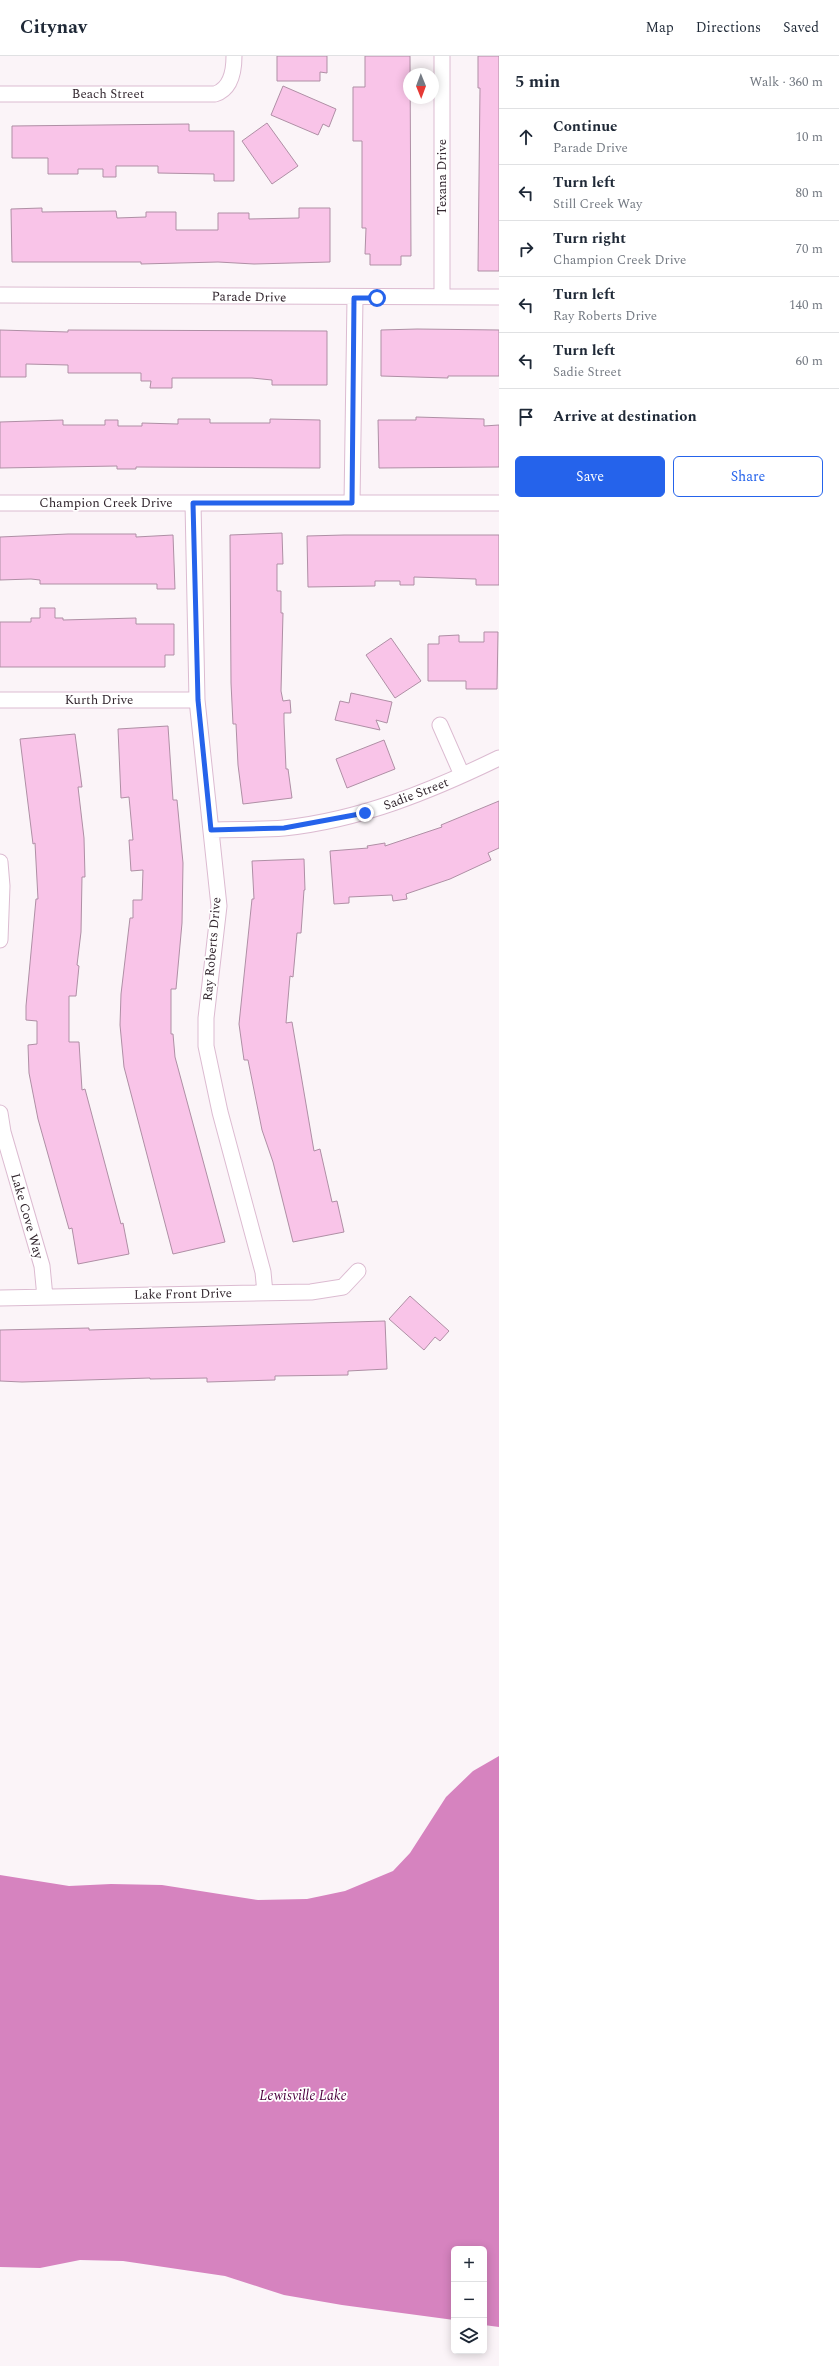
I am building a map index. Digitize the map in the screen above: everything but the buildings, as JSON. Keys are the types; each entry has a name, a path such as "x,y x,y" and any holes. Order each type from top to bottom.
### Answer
{"street":[{"name":"Beach Street","path":"0,94 215,94 222,92 231,81 234,56"},
{"name":"Texana Drive","path":"442,56 442,297"},
{"name":"Parade Drive","path":"0,295 354,298 499,297"},
{"path":"352,503 354,298"},
{"name":"Champion Creek Drive","path":"0,503 499,503"},
{"name":"Ray Roberts Drive","path":"193,503 198,700 219,906 206,1018 206,1046 216,1098 263,1272 265,1293"},
{"name":"Kurth Drive","path":"0,700 198,700"},
{"path":"440,725 462,775"},
{"name":"Sadie Street","path":"211,830 284,828 365,813 462,775 499,758"},
{"path":"0,862 2,886 0,940"},
{"name":"Lake Cove Way","path":"0,1114 3,1132 42,1266 44,1297"},
{"name":"Lake Front Drive","path":"0,1298 311,1292 342,1287 358,1271"}],"water":[{"name":"Lewisville Lake","path":"499,1756 499,2327 487,2325 487,2246 451,2246 451,2320 342,2305 284,2295 225,2276 123,2261 80,2260 40,2268 0,2267 0,1875 69,1886 111,1884 162,1885 258,1900 307,1899 345,1891 393,1871 410,1853 446,1797 473,1771"}],"route":[{"path":"365,813 284,828 235,828 211,830 198,700 193,503 352,503 354,298 377,298"}]}
